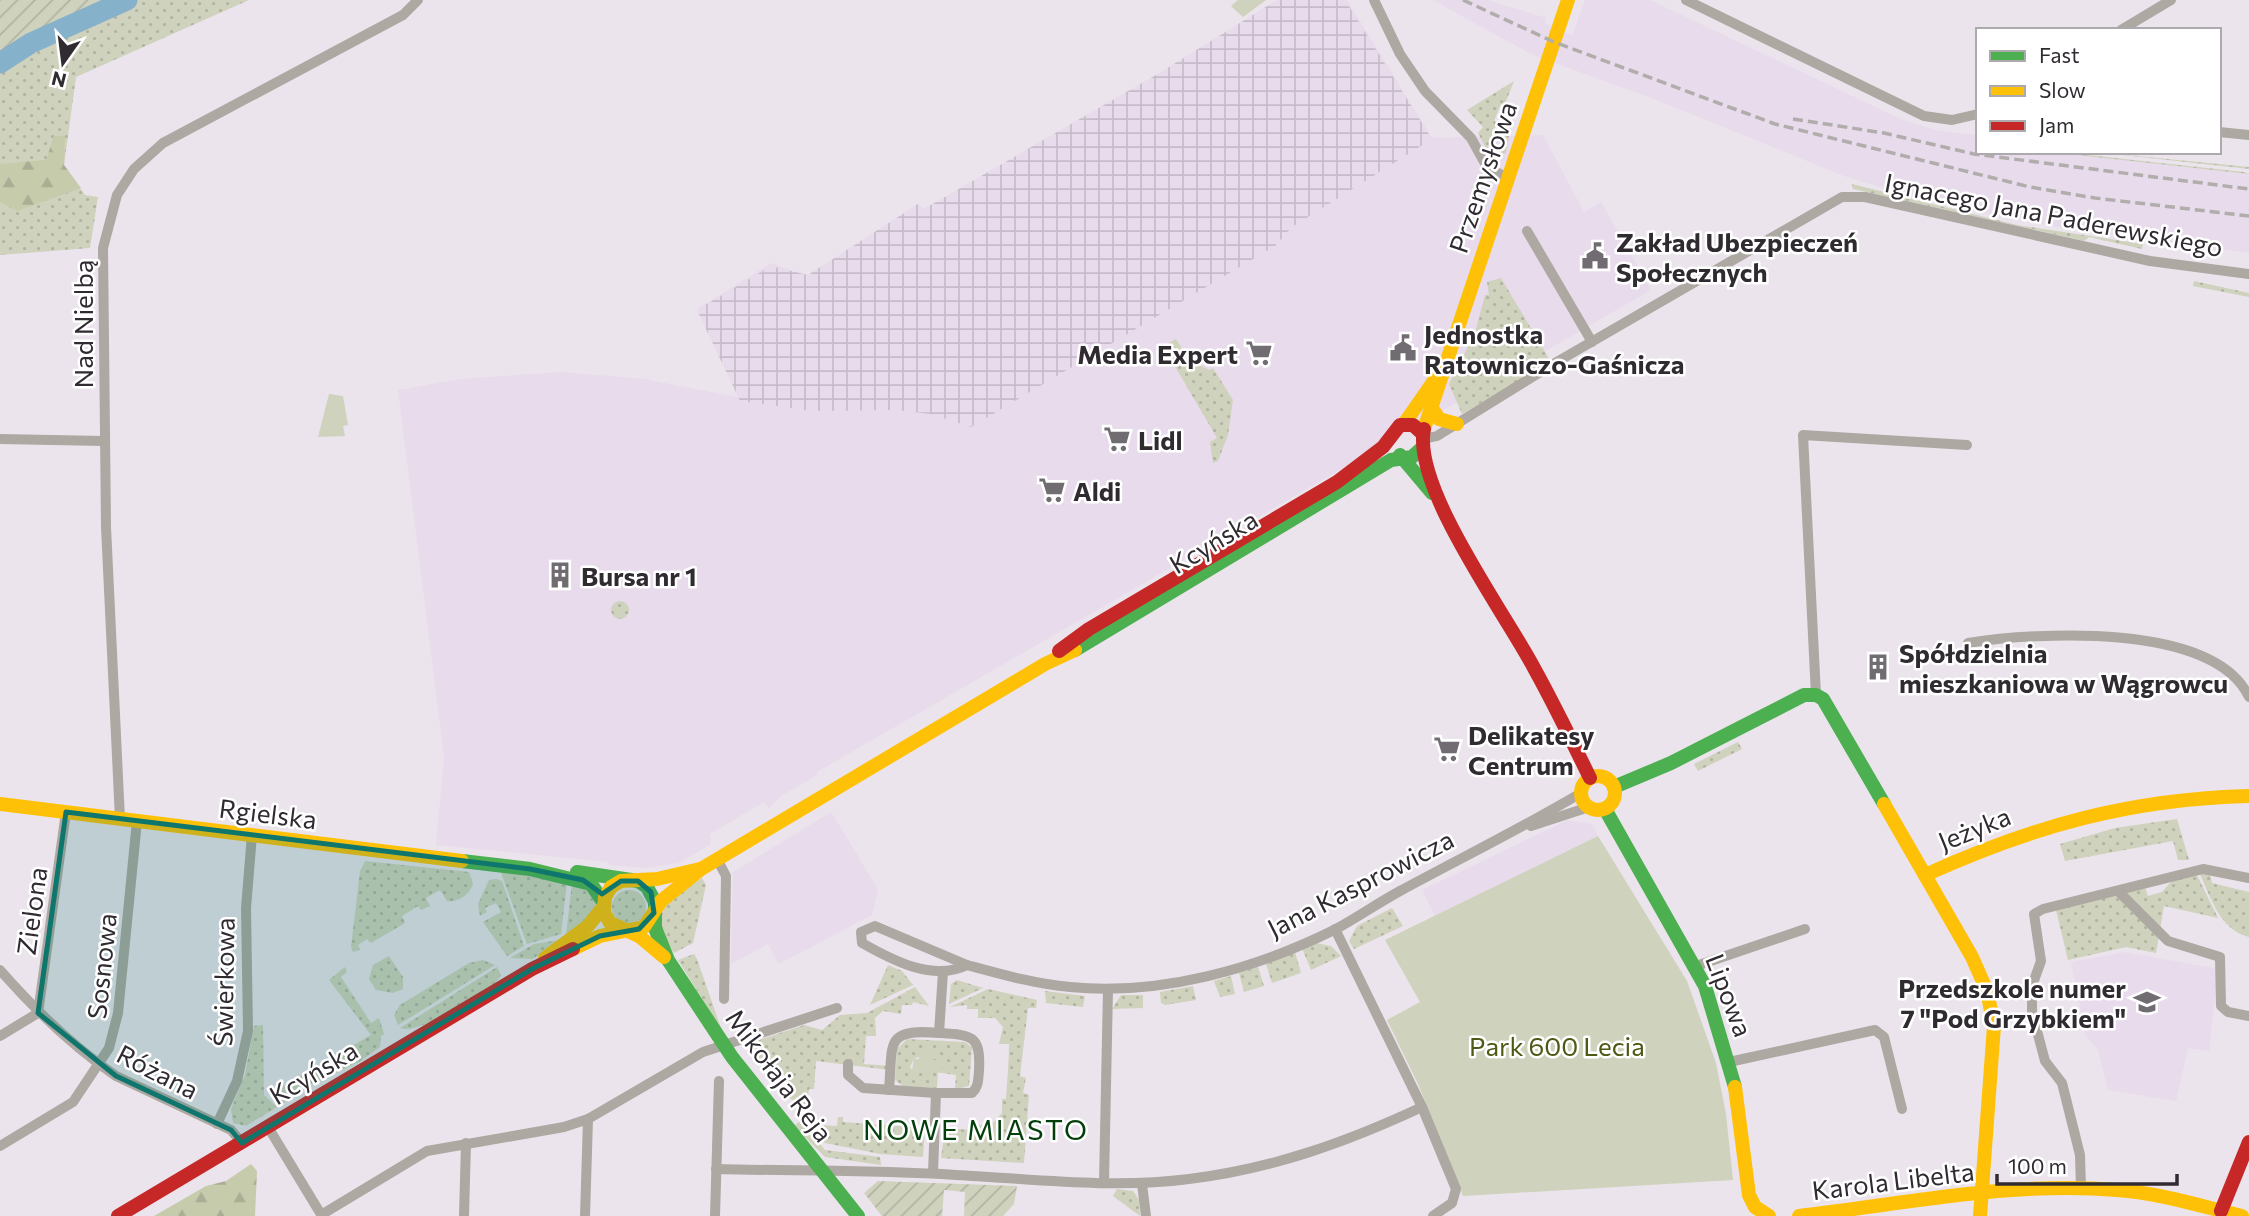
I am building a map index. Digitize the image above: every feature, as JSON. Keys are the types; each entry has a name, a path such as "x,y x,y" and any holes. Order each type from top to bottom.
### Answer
{"street":[{"name":"Nad Nielbą","path":"120,820 104,441 103,247 113,205 127,178 146,157 169,138 403,15 418,0"},
{"path":"1374,0 1400,54 1425,91 1471,138 1487,167 1507,178"},
{"name":"Przemysłowa","path":"1423,440 1443,369 1568,0"},
{"path":"1686,0 1924,116 1952,120 1976,114"},
{"path":"2123,28 2171,0"},
{"path":"2221,132 2249,135"},
{"name":"Ignacego Jana Paderewskiego","path":"1592,342 1834,200 1850,196 2150,261 2249,274"},
{"path":"1402,457 1416,455 1423,440 1437,436 1592,342 1527,231"},
{"name":"Przemysłowa","path":"1404,424 1443,369"},
{"path":"1431,407 1439,419 1457,424"},
{"path":"1437,499 1423,440 1417,427 1404,424 1394,430 1391,438 1395,452 1437,499 1534,667 1590,778"},
{"path":"1614,787 1671,763 1804,695 1816,695 1804,435 1968,445"},
{"name":"Kcyńska","path":"1045,664 1089,629 1337,482 1391,438"},
{"path":"0,439 104,441"},
{"name":"Kcyńska","path":"654,913 661,901 717,859 1045,664 1095,640 1384,465 1402,457"},
{"path":"1968,643 2050,635 2127,638 2210,659 2234,676 2249,697"},
{"name":"Jeżyka","path":"1816,695 1823,699 1840,724 1925,875 2014,838 2088,813 2176,798 2249,796"},
{"path":"1590,778 1606,778 1614,787 1614,801 1605,809 1589,807 1581,793 1590,778"},
{"name":"Jana Kasprowicza","path":"967,965 943,972 930,972 868,947 860,940 861,932 869,927 882,927 967,965 1052,985 1108,989 1150,987 1212,974 1280,953 1335,929 1403,889 1523,828 1581,793"},
{"name":"Rgielska","path":"0,804 629,880"},
{"name":"Jana Kasprowicza","path":"1523,828 1589,807"},
{"name":"Lipowa","path":"1605,809 1696,966 1729,1062 1739,1109 1749,1195 1762,1214"},
{"name":"Zielona","path":"38,1013 66,812"},
{"name":"Sosnowa","path":"0,1146 73,1102 100,1065 116,1031 137,821"},
{"name":"Świerkowa","path":"217,1124 237,1081 248,1031 246,895 252,835"},
{"path":"717,859 726,876 724,999"},
{"name":"Rgielska","path":"530,869 583,880 596,889 604,904"},
{"name":"Kcyńska","path":"629,880 657,879 701,869"},
{"path":"2081,1189 2080,1156 2062,1083 2045,1061 2032,1012 2032,986 2041,961 2034,918 2038,911 2203,869 2249,878"},
{"path":"1925,875 1979,971 1993,1015 1980,1216"},
{"path":"629,880 643,884 651,892 654,913 644,927 628,931 610,923 604,904 611,887 629,880"},
{"path":"2119,891 2168,942 2220,957 2221,1006 2228,1012 2249,1016"},
{"name":"Kcyńska","path":"532,969 587,926 604,904"},
{"name":"Mikołaja Reja","path":"654,913 655,929 668,960 724,1046 858,1216"},
{"path":"1335,929 1422,1107 1457,1189 1452,1203 1433,1216"},
{"path":"1696,966 1805,929"},
{"name":"Kcyńska","path":"118,1216 532,969 600,936 628,931"},
{"name":"Mikołaja Reja","path":"628,931 668,960"},
{"name":"Różana","path":"0,970 38,1013 100,1065 116,1076 230,1130 242,1143"},
{"path":"939,1033 943,972"},
{"path":"1104,1183 1108,989"},
{"path":"268,1127 322,1215 412,1158 437,1148 564,1127 588,1119 684,1062 837,1008"},
{"path":"0,1036 38,1013"},
{"path":"1729,1062 1875,1030 1884,1037 1902,1109"},
{"path":"848,1064 848,1075 853,1083 863,1088 889,1090 936,1093 972,1093 978,1083 981,1050 976,1041 967,1036 908,1031 897,1037 892,1045 889,1090"},
{"path":"715,1216 719,1081"},
{"path":"933,1173 936,1093"},
{"path":"716,1169 933,1173 1142,1184 1207,1177 1283,1161 1330,1147 1422,1107"},
{"path":"585,1216 588,1119"},
{"path":"2221,1210 2249,1142"},
{"path":"464,1216 466,1143"},
{"path":"1142,1184 1146,1216"},
{"name":"Karola Libelta","path":"1798,1216 1982,1193 2081,1189 2157,1196 2239,1216"}],"highlighted area":[{"path":"66,812 530,869 583,880 602,894 621,881 638,881 651,892 654,913 639,929 600,936 532,969 242,1143 231,1130 116,1076 38,1013"}],"shaded area":[{"path":"1277,0 1345,0 1432,139 1292,227 1275,246 971,427 931,414 896,410 811,411 740,401 697,310 771,266 808,275 918,204 924,209 1161,72"},
{"path":"1280,0 1347,0 1432,138 1543,135 1584,212 1601,202 1651,290 817,772 817,775 781,796 769,809 764,802 710,834 711,844 679,863 647,868 436,845 444,757 398,390 461,379 561,372 644,379 746,399 699,308 771,263 811,278 917,204 922,212 1077,125"},
{"path":"1433,0 1488,0 1546,18 1545,23 1572,36 1585,0 1650,0 1903,120 1939,131 1976,135 1976,154 2077,154 2249,174 2249,253 2025,222 1910,196 1844,176 1654,99 1533,55"},
{"path":"831,812 878,889 872,915 779,964 768,944 731,964 733,872"},
{"path":"1568,820 1592,824 1598,836 1435,916 1422,890"},
{"name":"Przedszkole numer 7 \"Pod Grzybkiem\"","path":"2125,952 2218,969 2209,1051 2188,1048 2176,1101 2108,1090 2098,1050 2085,1034 2071,962"}],"green space":[{"path":"0,0 116,0 0,57"},
{"path":"116,0 249,0 76,77 64,165 85,195 98,197 90,248 0,255 0,57"},
{"path":"1238,0 1266,0 1243,17 1231,6"},
{"path":"1514,81 1505,104 1501,104 1494,121 1497,122 1487,150 1478,133 1483,127 1467,110"},
{"path":"1507,120 1511,122 1506,153 1497,156"},
{"path":"54,136 65,136 64,165 81,188 17,211 0,202 0,164 46,160"},
{"path":"2071,154 2249,174 2077,155"},
{"path":"2113,154 2249,167 2249,169"},
{"path":"1852,184 2017,225 2143,244 2142,249 2089,237 2084,241 1853,189"},
{"path":"1501,278 1551,362 1462,414 1449,384 1475,333 1485,295 1489,295 1487,282"},
{"path":"2194,281 2249,293 2249,297 2193,286"},
{"path":"1176,339 1189,360 1209,370 1213,368 1233,400 1228,435 1218,461 1213,463 1210,442 1217,438 1163,346"},
{"path":"329,394 343,396 348,425 343,426 345,436 318,437"},
{"path":"620,601 626,604 629,610 626,616 620,619 614,616 611,610 614,604"},
{"path":"1738,742 1742,749 1698,771 1694,764"},
{"path":"2177,819 2189,860 2178,860 2173,841 2065,861 2060,844 2115,828"},
{"name":"Park 600 Lecia","path":"1598,836 1687,981 1716,1063 1726,1114 1733,1180 1463,1196 1418,1084 1387,1020 1420,1002 1385,940"},
{"path":"365,861 469,872 473,884 466,894 455,901 447,901 440,890 426,898 430,906 421,910 418,906 402,916 405,923 371,943 367,939 358,945 360,950 353,952 351,947 360,871"},
{"path":"2209,869 2212,883 2249,892 2249,937 2230,927 2217,910 2198,870"},
{"path":"2195,871 2218,918 2164,906 2156,953 2126,947 2068,960 2055,906 2144,884 2148,896 2162,892 2176,876"},
{"path":"501,873 567,882 561,934 527,944"},
{"path":"702,878 706,885 693,943 674,953 662,927 664,908 670,900"},
{"path":"489,880 502,881 524,946 507,956 483,922 501,912 496,903 485,908 487,912 480,916 478,904"},
{"path":"572,883 591,893 596,906 595,912 566,935"},
{"path":"629,890 641,895 646,907 641,919 629,924 617,919 612,907 617,895"},
{"path":"1392,908 1403,926 1354,949 1349,941 1357,926"},
{"path":"559,940 533,959 510,958 534,944"},
{"path":"1316,943 1331,946 1341,956 1311,970 1302,948"},
{"path":"1295,952 1301,973 1272,983 1266,964"},
{"path":"694,954 697,959 722,1031 678,960"},
{"path":"389,956 403,977 403,989 393,993 376,990 369,979 373,965"},
{"path":"483,960 495,965 398,1025 394,1015 400,1005 469,963"},
{"path":"888,965 902,971 913,985 870,1005"},
{"path":"345,967 347,972 341,977 371,1023 379,1018 384,1034 381,1036 380,1047 359,1062 310,1085 308,1082 281,1105 270,1094 371,1035 329,980"},
{"path":"497,967 501,975 496,982 462,1004 421,1026 400,1028"},
{"path":"1258,967 1264,986 1244,992 1239,973"},
{"path":"1231,976 1235,994 1220,997 1214,981"},
{"path":"957,980 983,988 949,1004 951,984"},
{"path":"1193,986 1196,1000 1165,1005 1161,1003 1160,992"},
{"path":"915,987 929,1006 913,1002 912,1005 902,1005 901,1014 883,1011 875,1018 876,1036 866,1036 864,1064 891,1066 890,1070 816,1061 814,1089 809,1089 807,1105 780,1090 760,1061 753,1042 804,1025 822,1030 840,1015 867,1013"},
{"path":"988,989 1037,1000 1036,1008 1028,1008 1020,1076 1026,1078 1023,1093 1029,1095 1024,1163 941,1158 945,1128 973,1130 974,1125 991,1125 1002,1113 1002,1099 1006,1099 1009,1044 999,1044 1003,1027 995,1018 978,1018 978,1009 967,1009 967,1005 950,1007"},
{"path":"1045,991 1085,996 1083,1007 1046,1003"},
{"path":"1121,995 1143,995 1143,1008 1112,1009"},
{"path":"263,1025 264,1095 277,1107 246,1126 233,1123 231,1109 245,1075 254,1026"},
{"path":"907,1039 965,1042 972,1047 969,1086 955,1089 956,1075 942,1073 943,1060 932,1060 932,1051 914,1059 910,1067 912,1070 938,1072 937,1088 903,1086 895,1080 897,1049"},
{"path":"919,1050 932,1051 932,1060 943,1060 942,1073 912,1070 914,1059 919,1059"},
{"path":"838,1117 843,1117 843,1122 925,1128 923,1157 880,1154 825,1143 821,1140 821,1125 837,1126"},
{"path":"800,1121 825,1150 880,1157 881,1165 825,1157 794,1126"},
{"path":"251,1164 257,1171 255,1216 154,1216 206,1186 226,1181"},
{"path":"878,1181 1017,1186 1014,1204 1003,1216 964,1216 965,1192 944,1190 942,1216 882,1216 864,1193"},
{"path":"1117,1189 1133,1191 1139,1200 1140,1216 1113,1196"}],"waterway":[{"path":"0,63 31,43 127,0"}],"railway":[{"path":"1463,0 1554,42 1775,124 2030,187 2095,198 2249,216"},
{"path":"1793,119 1884,133 1974,154 2249,189"}],"traffic: fast":[{"path":"1075,650 1391,460 1412,457 1422,448"},
{"path":"1400,455 1432,493"},
{"path":"1614,787 1671,763 1804,695 1816,695 1823,699 1884,804"},
{"path":"1605,809 1705,986 1735,1087"},
{"path":"462,861 530,869 591,884 604,903"},
{"path":"577,872 638,881 647,887 655,902 655,928 668,960 732,1057 858,1216"}],"traffic: slow":[{"path":"1424,429 1568,0"},
{"path":"1404,424 1436,378"},
{"path":"1431,407 1439,419 1457,424"},
{"path":"573,949 600,936 644,927 661,901 701,869 1045,664 1075,650"},
{"path":"1598,776 1610,781 1615,793 1610,805 1598,810 1586,805 1581,793 1586,781 1598,776"},
{"path":"1925,875 2004,842 2083,818 2163,803 2249,796"},
{"path":"0,804 462,861"},
{"path":"1884,804 1972,957 1987,991 1994,1026 1980,1216"},
{"path":"664,957 639,936 610,923 604,912 605,897 611,887 621,881 657,879 700,869"},
{"path":"545,958 588,926 604,906"},
{"path":"1735,1087 1749,1195 1755,1207 1769,1216"},
{"path":"1799,1216 1997,1191 2077,1188 2148,1194 2242,1216"}],"traffic: jam":[{"path":"1059,651 1089,629 1337,482 1383,447 1400,425 1413,425 1423,434"},
{"path":"1424,429 1424,454 1432,483 1446,516 1534,668 1590,778"},
{"path":"118,1216 532,969 573,949"},
{"path":"2221,1211 2249,1142"}],"place":[{"name":"Zakład Ubezpieczeń Społecznych","path":"1595,256"},
{"name":"Jednostka Ratowniczo-Gaśnicza","path":"1403,348"},
{"name":"Media Expert","path":"1259,353"},
{"name":"Lidl","path":"1117,439"},
{"name":"Aldi","path":"1052,490"},
{"name":"Bursa nr 1","path":"560,575"},
{"name":"Spółdzielnia mieszkaniowa w Wągrowcu","path":"1878,667"},
{"name":"Delikatesy Centrum","path":"1447,749"},
{"name":"Przedszkole numer 7 \"Pod Grzybkiem\"","path":"2147,1002"}],"district":[{"name":"NOWE MIASTO","path":"976,1129"}]}
